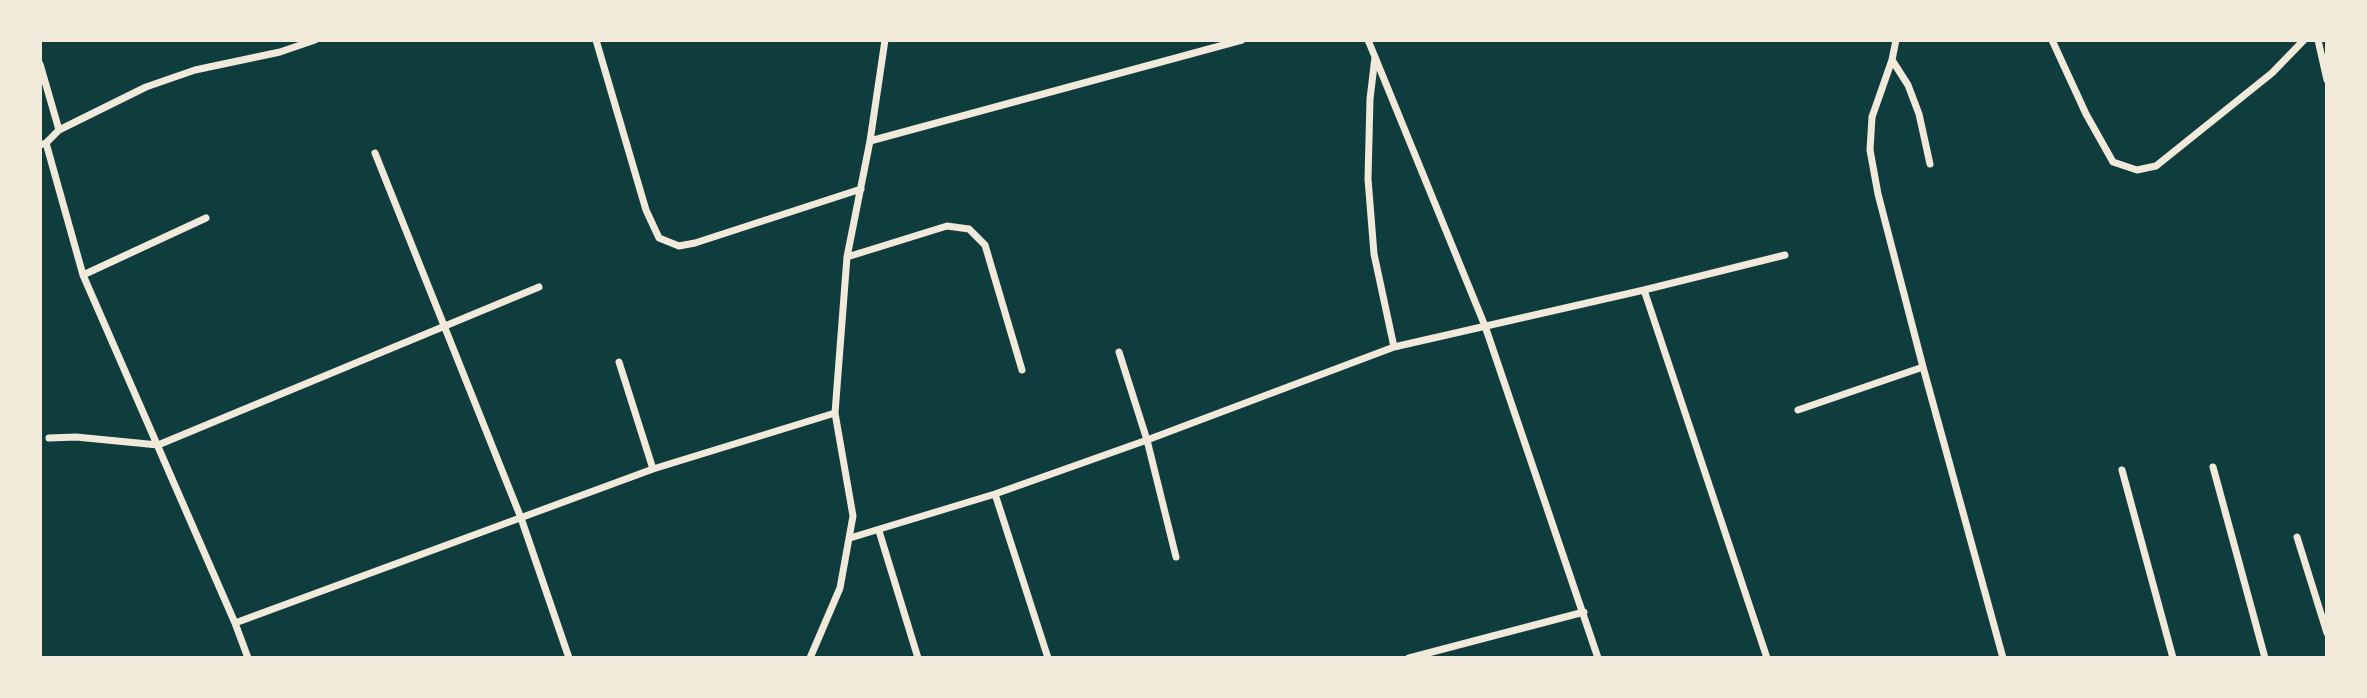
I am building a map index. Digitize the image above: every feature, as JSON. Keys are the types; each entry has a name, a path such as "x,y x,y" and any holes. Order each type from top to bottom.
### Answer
{"street":[{"path":"248,658 83,275 43,144 59,130 146,87 195,70 280,52 315,40"},
{"path":"596,40 646,210 659,238 679,246 861,189"},
{"path":"810,658 840,588 853,516 835,413 847,257 870,141 886,40"},
{"path":"870,141 1242,40"},
{"path":"1368,40 1485,326 1598,658"},
{"path":"1896,40 1892,60 1872,117 1870,150 1878,194 1923,366 2003,658"},
{"path":"2052,40 2086,114 2113,162 2137,170 2156,166 2272,73 2304,40"},
{"path":"2318,40 2327,80"},
{"path":"1375,57 1370,99 1368,179 1374,254 1394,347"},
{"path":"1892,60 1908,85 1915,104 1930,164"},
{"path":"40,64 59,130"},
{"path":"375,153 521,518 569,658"},
{"path":"83,275 206,218"},
{"path":"847,257 947,226 969,229 985,245 1022,370"},
{"path":"850,538 995,494 1394,347 1644,290 1785,254"},
{"path":"49,438 76,437 158,446 539,287"},
{"path":"1644,290 1768,658"},
{"path":"1119,352 1147,440 1176,557"},
{"path":"619,362 653,469"},
{"path":"1798,410 1923,366"},
{"path":"235,623 653,469 835,413"},
{"path":"2213,467 2265,658"},
{"path":"2122,470 2173,658"},
{"path":"995,494 1048,658"},
{"path":"879,531 918,658"},
{"path":"2297,537 2327,633"},
{"path":"1409,658 1584,612"}]}
